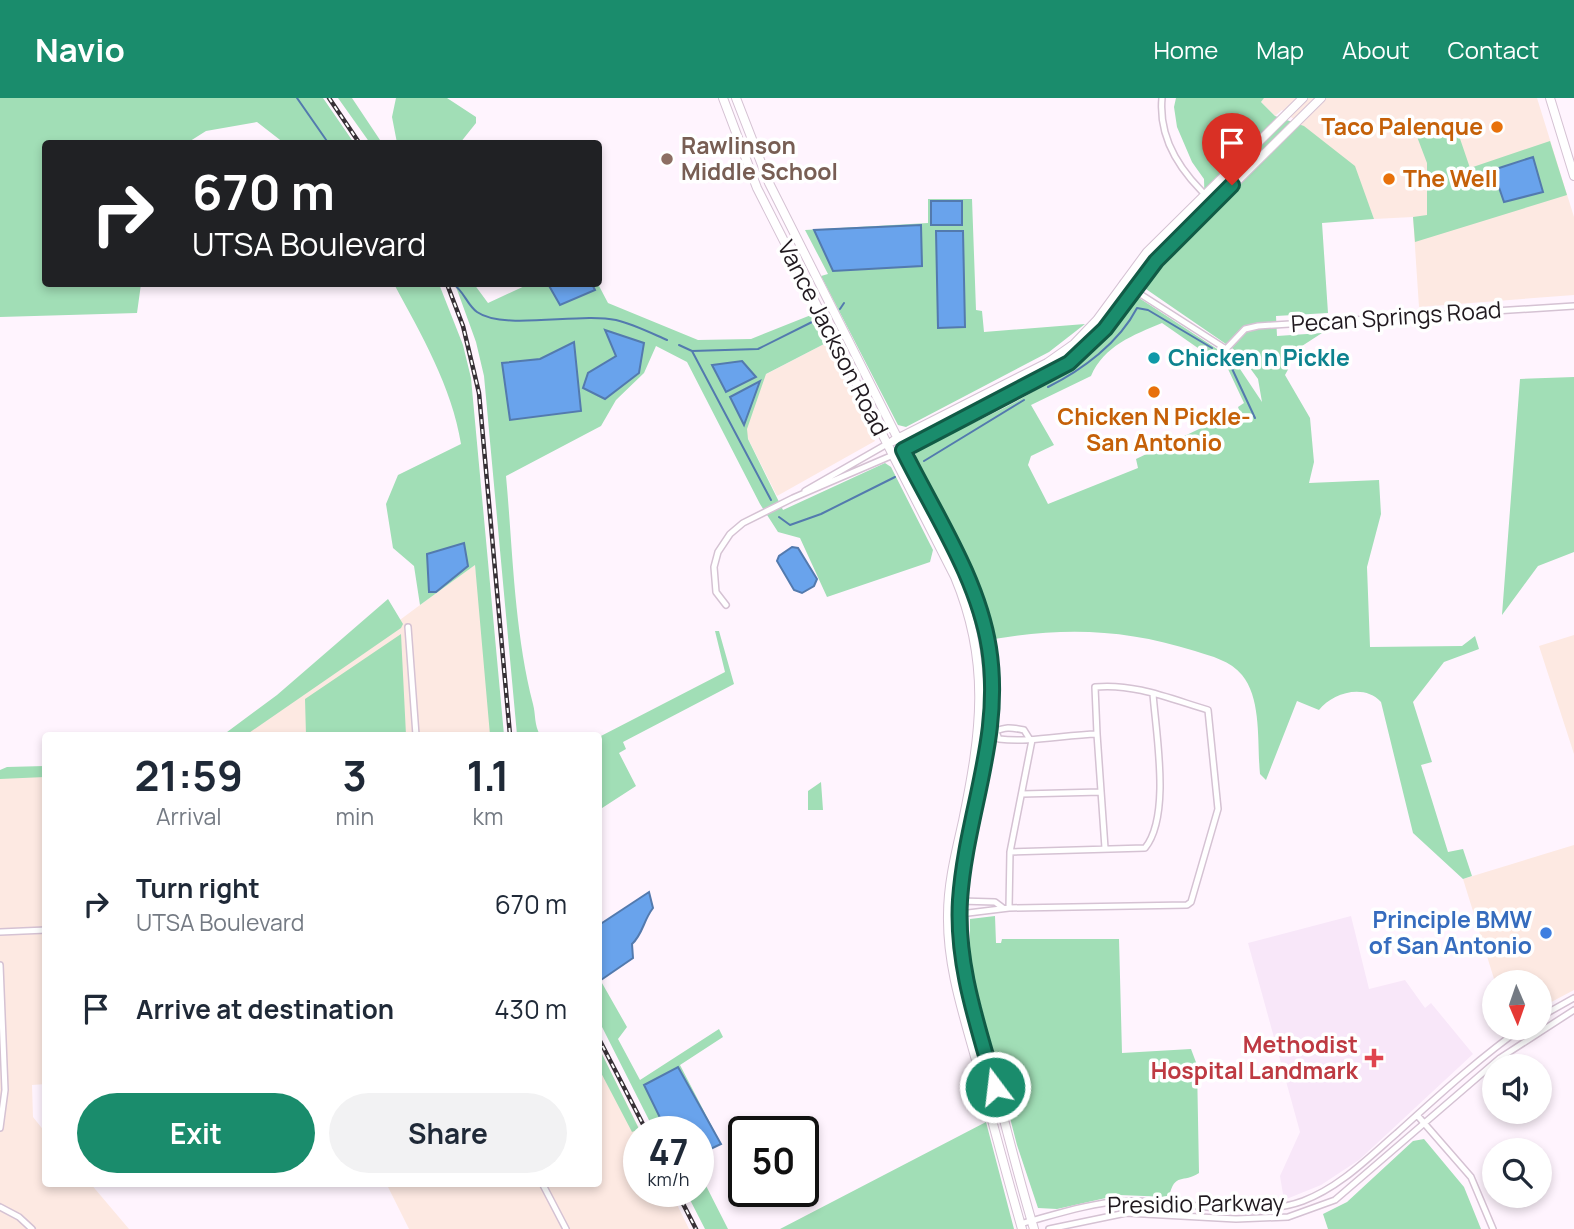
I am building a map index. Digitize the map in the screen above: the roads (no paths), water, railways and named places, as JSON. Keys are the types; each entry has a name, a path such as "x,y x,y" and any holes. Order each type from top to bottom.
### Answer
{"main road":[{"name":"Vance Jackson Road","path":"723,98 757,188 955,577 977,649 980,680 978,741 950,885 950,947 960,1004 1021,1227"},
{"name":"Vance Jackson Road","path":"736,98 769,183 976,596 990,657 993,732 960,901 965,974 1032,1225"},
{"path":"887,444 1062,354 1097,320 1147,252 1303,98"},
{"path":"892,455 1069,363 1105,329 1156,261 1321,98"},
{"path":"1550,98 1574,176"}],"street":[{"path":"1162,98 1161,117 1169,146 1182,169 1214,203"},
{"path":"1291,110 1299,119"},
{"path":"1122,283 1133,289"},
{"name":"Pecan Springs Road","path":"1133,289 1226,349 1245,329 1258,326 1574,306"},
{"path":"793,498 887,444"},
{"path":"726,605 716,592 714,567 718,552 730,534 743,523 793,498 892,455"},
{"path":"408,627 416,732"},
{"path":"960,914 1006,908 1173,905 1191,902 1218,809 1211,715 1208,710 1121,684 1095,687 1105,848"},
{"path":"1010,852 1145,848 1160,801 1153,694"},
{"path":"1006,908 1010,852 1031,739 1024,730 1001,727 993,732 999,739 1016,741 1031,739 1038,737 1097,734"},
{"path":"1016,741 1017,729"},
{"path":"1022,794 1101,792"},
{"path":"960,901 997,902 1006,908"},
{"path":"986,901 986,912"},
{"path":"0,932 42,930"},
{"path":"0,965 5,1090 0,1128"},
{"path":"1552,1010 1574,998"},
{"name":"Presidio Parkway","path":"1049,1229 1105,1215 1265,1220 1306,1213 1335,1199 1500,1058 1574,1010"},
{"name":"Presidio Parkway","path":"1021,1227 1102,1203 1267,1207 1302,1201 1329,1189 1463,1073 1506,1040"},
{"path":"1417,1115 1471,1177 1493,1229"},
{"path":"544,1187 566,1229"},
{"path":"1302,1201 1306,1213"},
{"path":"1177,1216 1178,1204"},
{"path":"0,1207 19,1217 32,1229"}],"water":[{"path":"1533,157 1543,192 1504,202 1493,170"},
{"path":"931,201 962,201 962,225 931,225"},
{"path":"921,225 922,266 833,271 814,230"},
{"path":"936,231 963,231 965,327 938,328"},
{"path":"550,287 594,287 595,290 560,305"},
{"path":"605,330 644,343 639,373 605,399 583,388 588,373 616,356"},
{"path":"574,342 581,411 510,420 502,363 540,359"},
{"path":"742,361 756,377 726,392 712,365"},
{"path":"760,381 744,425 730,397"},
{"path":"464,543 468,566 436,592 429,592 427,554"},
{"path":"792,547 798,548 817,579 814,586 802,593 794,590 777,561 779,556"},
{"path":"649,892 653,908 632,944 633,958 602,979 602,923"},
{"path":"678,1067 705,1116 659,1116 644,1085"},
{"path":"714,1131 721,1144 714,1147"}],"waterway":[{"path":"297,98 326,140"},
{"path":"456,287 477,312 489,317 523,321 601,318 635,326 667,340"},
{"path":"840,309 844,303"},
{"path":"1048,387 1074,372 1110,344 1137,308 1148,310 1212,348"},
{"path":"679,345 692,351 758,349 814,321"},
{"path":"692,351 771,500"},
{"path":"1228,360 1255,418"},
{"path":"924,461 1024,400"},
{"path":"779,517 790,525 821,514 895,477"}],"railway":[{"path":"329,98 357,140"},
{"path":"448,287 463,326 479,393 510,732"},
{"path":"602,1045 639,1116"},
{"path":"685,1207 696,1229"}],"place":[{"name":"Taco Palenque","path":"1497,127"},
{"name":"Rawlinson Middle School","path":"667,159"},
{"name":"The Well","path":"1389,179"},
{"name":"Chicken n Pickle","path":"1154,358"},
{"name":"Chicken N Pickle- San Antonio","path":"1154,392"},
{"name":"Principle BMW of San Antonio","path":"1546,933"},
{"name":"Methodist Hospital Landmark","path":"1374,1058"}]}
